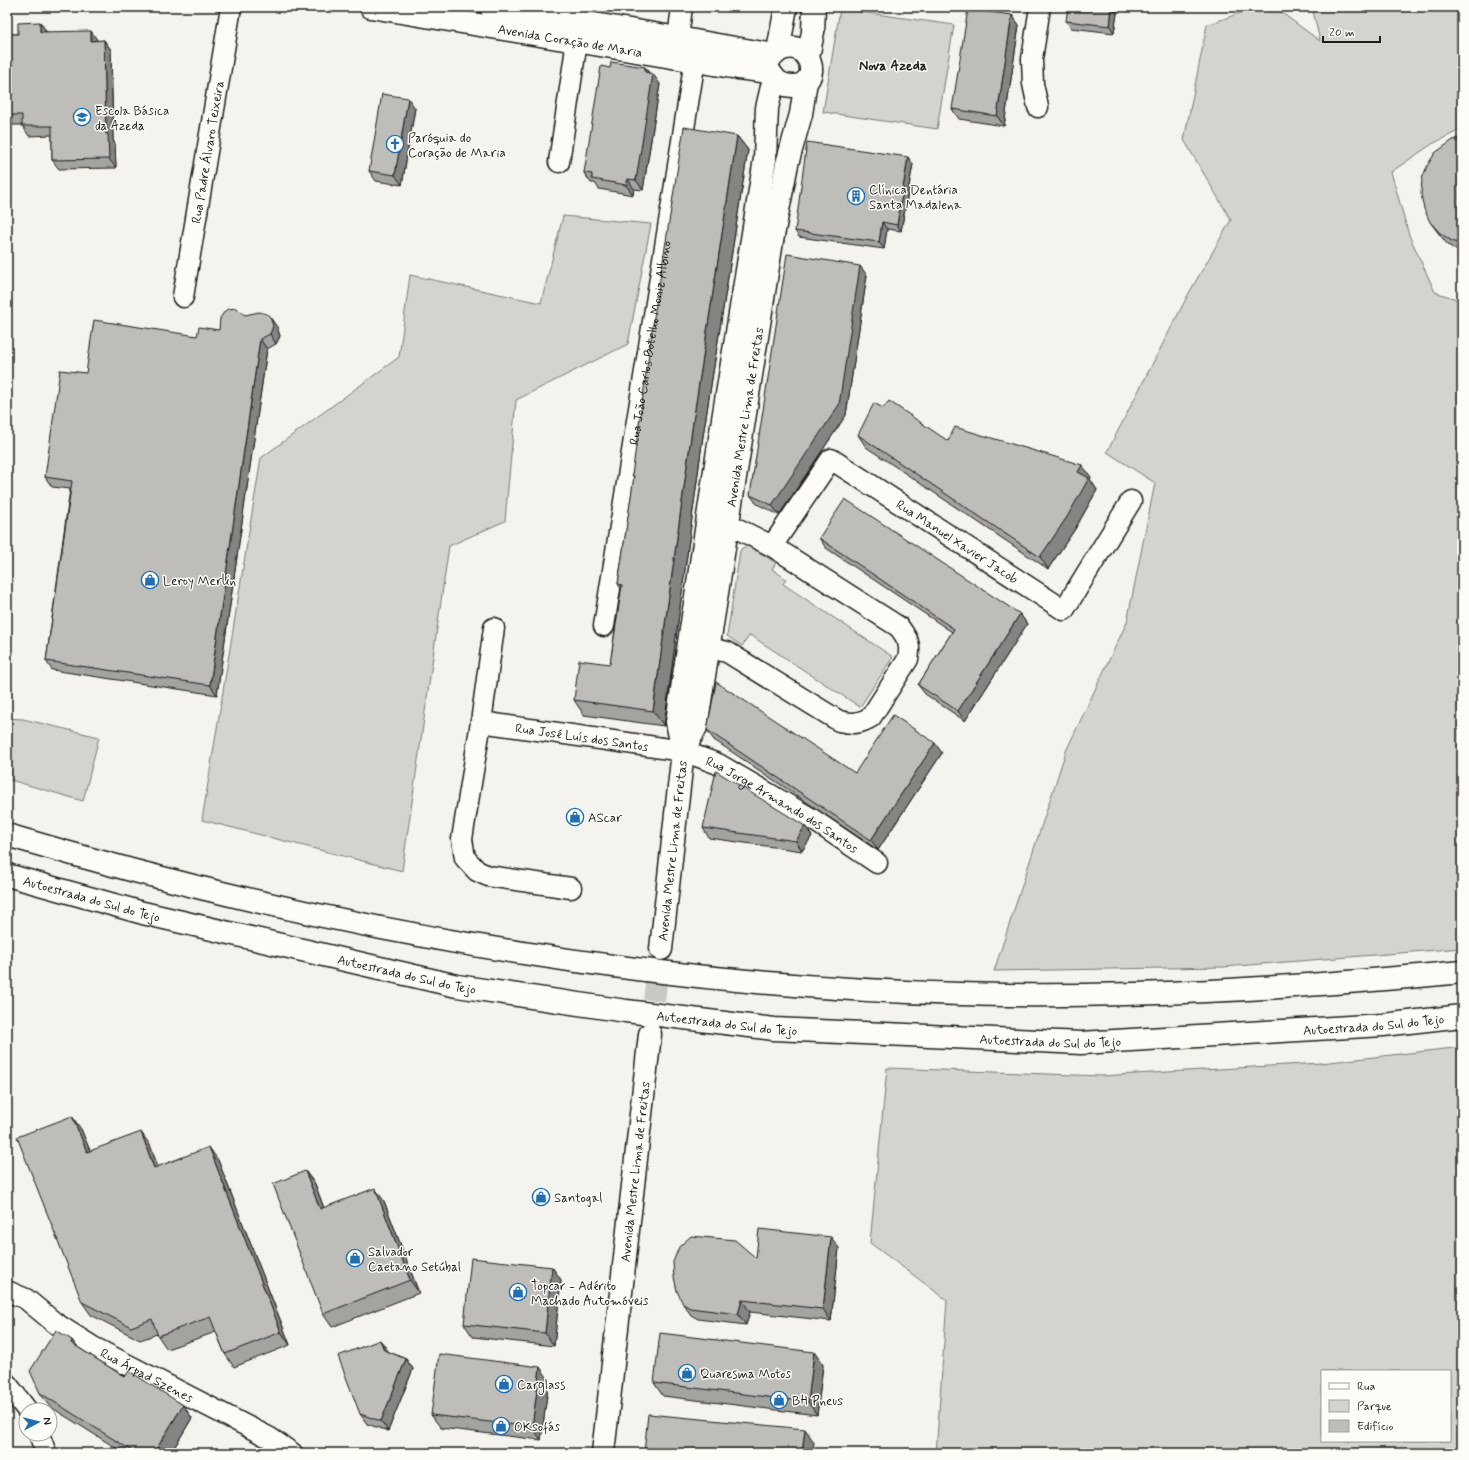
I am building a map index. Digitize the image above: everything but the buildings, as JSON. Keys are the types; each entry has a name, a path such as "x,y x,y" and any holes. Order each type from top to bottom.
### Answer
{"main road":[{"name":"Avenida Coração de Maria","path":"371,7 695,60 774,64"},
{"name":"Avenida Coração de Maria","path":"491,7 678,38 774,64"},
{"name":"Avenida Mestre Lima de Freitas","path":"661,949 683,751 677,722 718,451 765,159 768,108 774,64 786,7"},
{"path":"808,57 813,32 814,7"},
{"path":"782,49 798,49 808,57 811,65 810,75 806,81 799,85 792,86 778,83 774,64 782,49"},
{"name":"Avenida Mestre Lima de Freitas","path":"683,751 696,727 772,242 787,164 801,114 806,81"},
{"path":"7,835 53,849 164,878 307,912 425,937 500,950 610,965 763,982 931,993 1034,995 1248,990 1462,972"},
{"name":"Autoestrada do Sul do Tejo","path":"7,875 151,914 457,986 626,1011 774,1029 1081,1043 1384,1025 1462,1016"},
{"name":"Avenida Mestre Lima de Freitas","path":"603,1453 650,1034"}],"street":[{"name":"Rua Padre Álvaro Teixeira","path":"183,297 231,7"},
{"path":"678,38 682,7"},
{"path":"1038,107 1033,84 1032,59 1040,7"},
{"path":"559,162 577,41"},
{"name":"Rua João Carlos Botelho Moniz Albino","path":"604,626 695,60"},
{"name":"Rua Manuel Xavier Jacob","path":"772,546 831,459 1064,610 1131,501"},
{"path":"709,648 727,652 839,721 851,724 862,722 871,716 908,659 910,649 907,638 899,627 772,546 728,524"},
{"path":"494,628 481,722 462,839 465,858 477,871 488,876 571,888"},
{"name":"Rua José Luís dos Santos","path":"481,722 683,751"},
{"name":"Rua Jorge Armando dos Santos","path":"683,751 718,764 812,819 877,863"},
{"name":"Rua Árpad Szenes","path":"7,1291 26,1300 55,1323 87,1343 270,1438 292,1453"},
{"path":"7,1384 21,1402"},
{"path":"42,1442 46,1453"}],"green space":[{"path":"1256,7 1274,7 1320,41 1312,7 1462,7 1462,129 1432,144 1391,172 1409,235 1435,292 1462,301 1462,948 1224,967 994,971 1066,751 1127,622 1155,483 1107,452 1189,293 1231,220 1184,140 1207,25"},
{"path":"840,9 954,25 937,129 823,112"},
{"path":"563,216 651,224 628,344 516,400 505,521 449,546 402,871 202,820 261,458 399,357 410,275 541,303"},
{"path":"748,546 776,563 772,569 786,579 783,584 893,657 860,707 750,635 742,646 727,636 740,551 742,548"},
{"path":"7,718 23,719 99,737 83,801 7,779"},
{"path":"1462,1047 1462,1453 936,1453 947,1300 870,1243 887,1068 1101,1076 1321,1063"}],"tunnel":[{"path":"650,1033 660,952"}],"place":[{"name":"Escola Básica da Azeda","path":"82,117"},
{"name":"Paróquia do Coração de Maria","path":"395,144"},
{"name":"Clínica Dentária Santa Madalena","path":"856,196"},
{"name":"Leroy Merlin","path":"150,580"},
{"name":"AScar","path":"575,817"},
{"name":"Santogal","path":"541,1197"},
{"name":"Salvador Caetano Setúbal","path":"355,1258"},
{"name":"Topcar - Adérito Machado Automóveis","path":"518,1292"},
{"name":"Quaresma Motos","path":"687,1373"},
{"name":"Carglass","path":"504,1384"},
{"name":"BH Pneus","path":"779,1400"},
{"name":"OKsofás","path":"501,1426"}],"district":[{"name":"Nova Azeda","path":"893,65"}]}
